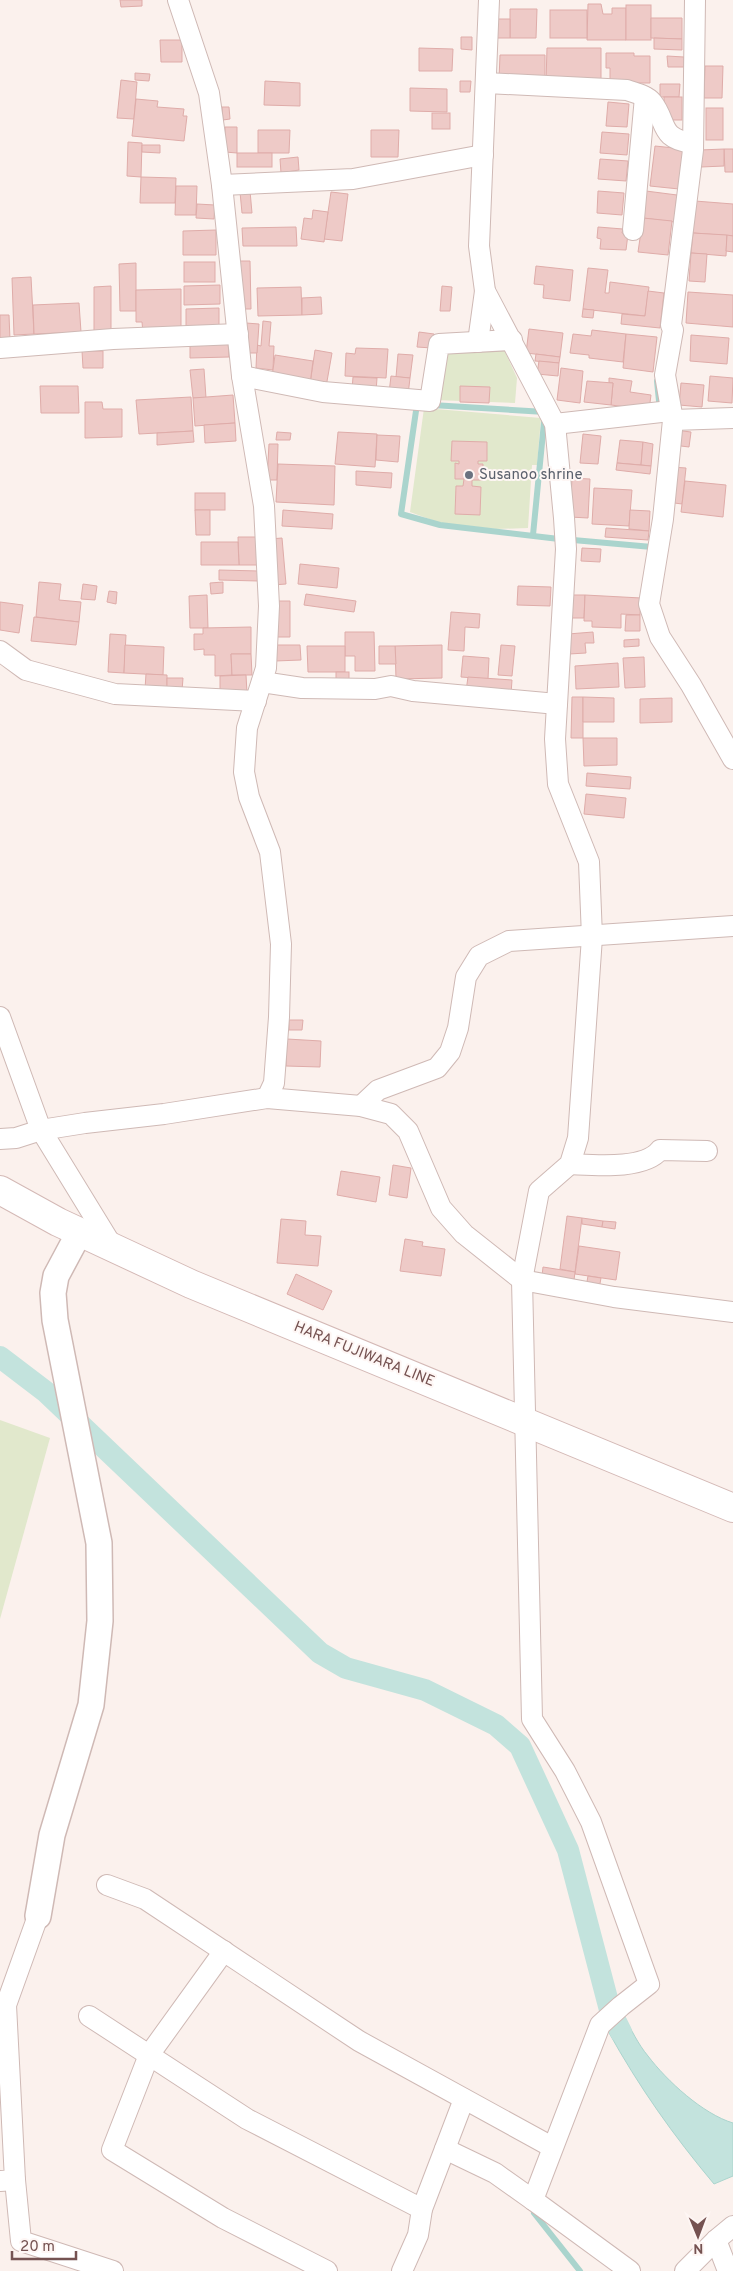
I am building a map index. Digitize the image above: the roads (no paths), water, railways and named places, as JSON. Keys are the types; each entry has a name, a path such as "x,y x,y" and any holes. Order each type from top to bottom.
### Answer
{"main road":[{"name":"HARA FUJIWARA LINE","path":"0,1190 79,1233 191,1284 527,1421 733,1508"}],"street":[{"path":"178,0 209,93 222,185 242,376 264,506 269,606 266,668 247,728 244,772 249,797 270,852 281,944 280,1017 274,1084 267,1098"},
{"path":"478,342 485,291 479,246 489,0"},
{"path":"695,0 694,150 671,325 673,330 665,375 666,414 663,519 649,604 660,636 692,685 733,759"},
{"path":"486,83 627,90 652,102 668,135 683,142 693,143"},
{"path":"632,230 645,97"},
{"path":"222,185 353,179 483,155"},
{"path":"485,291 555,424 566,548 557,704 558,784 589,862 592,937 578,1138 570,1164 539,1191 522,1280 527,1421 532,1718 565,1771 591,1822 650,1984 600,2025 533,2200"},
{"path":"0,348 113,339 238,334"},
{"path":"242,376 323,392 430,401 439,344 512,340"},
{"path":"555,424 666,414 733,418"},
{"path":"0,651 26,670 115,694 259,692 302,688 375,690 391,686 413,691 557,704"},
{"path":"361,1106 378,1090 437,1068 450,1052 458,1028 466,977 478,956 510,941 592,937 733,926"},
{"path":"0,1017 41,1130 115,1250"},
{"path":"0,1139 16,1138 41,1130 267,1098 361,1106 391,1114 408,1130 441,1208 464,1234 522,1280 614,1297 733,1312"},
{"path":"570,1164 613,1166 654,1157 660,1150 707,1151"},
{"path":"79,1233 56,1276 53,1293 56,1320 99,1543 100,1621 91,1705 52,1835 38,1916 6,2005 8,2181 21,2241 113,2271"},
{"path":"107,1885 145,1899 359,2042 552,2147"},
{"path":"224,1951 149,2055 112,2150 223,2218 327,2271"},
{"path":"89,2016 247,2119 422,2209"},
{"path":"402,2271 418,2235 422,2209 464,2099"},
{"path":"445,2149 495,2173 630,2271"},
{"path":"685,2271 733,2226"},
{"path":"716,2240 728,2271"}],"water":[{"path":"624,2016 641,2047 675,2086 710,2112 733,2123 733,2176 714,2184 657,2110 608,2031"}],"waterway":[{"path":"657,381 660,411"},
{"path":"417,404 401,514 440,525 559,539"},
{"path":"432,405 545,412 533,535"},
{"path":"573,540 652,547"},
{"path":"0,1357 46,1392 320,1653 346,1668 425,1690 496,1725 520,1746 568,1850 610,2010 621,2032"},
{"path":"534,2213 580,2271"}],"place":[{"name":"Susanoo shrine","path":"469,475"}]}
